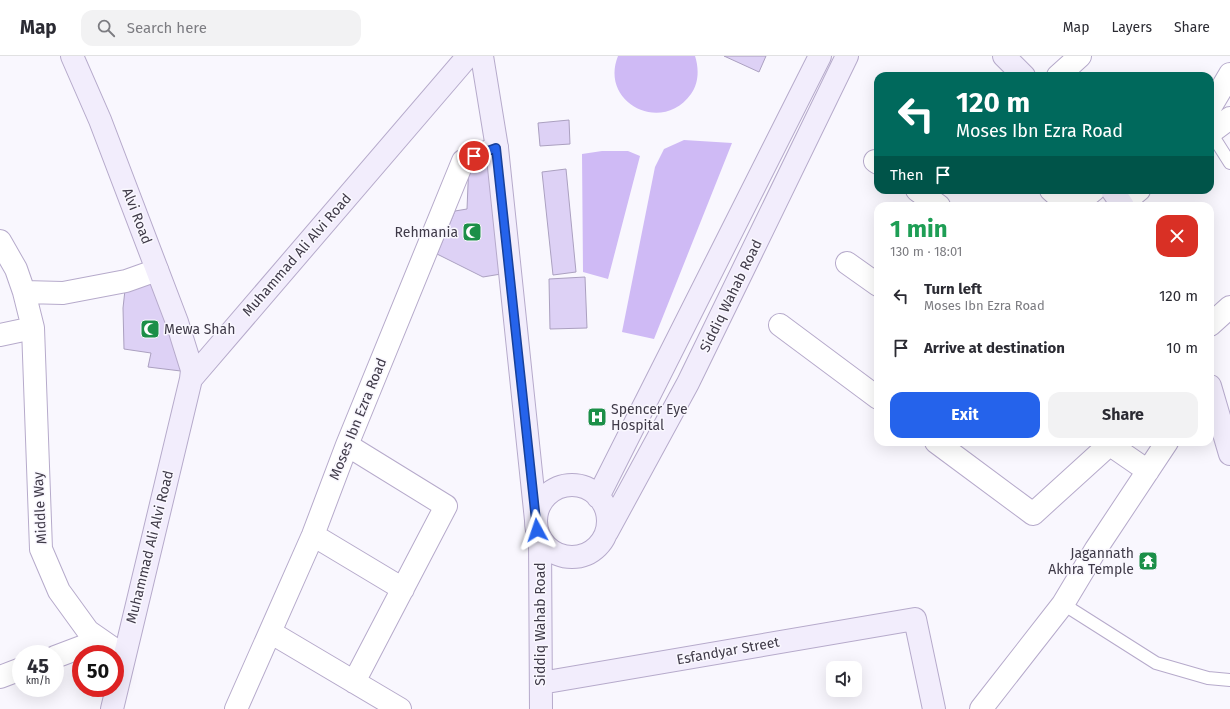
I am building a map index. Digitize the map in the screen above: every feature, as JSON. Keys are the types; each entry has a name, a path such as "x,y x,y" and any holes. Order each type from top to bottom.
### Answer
{"main road":[{"name":"Alvi Road","path":"72,56 100,120 177,322 192,370 191,379"},
{"name":"Muhammad Ali Alvi Road","path":"124,656 191,379 468,56"},
{"path":"482,56 496,148 538,530 545,546 553,552 561,556 571,558 580,556 589,553 600,544 607,532 607,513 604,504 591,491 573,485 564,486 547,495 541,503 537,511 538,530"},
{"name":"Siddiq Wahab Road","path":"598,497 820,56"},
{"name":"Siddiq Wahab Road","path":"607,532 688,383 847,56"},
{"path":"1004,56 1020,72"},
{"path":"1214,400 1230,454"},
{"name":"Siddiq Wahab Road","path":"538,530 541,709"},
{"name":"Esfandyar Street","path":"541,683 915,618 934,709"},
{"name":"Muhammad Ali Alvi Road","path":"112,709 115,697"}],"street":[{"path":"1062,72 1080,56"},
{"path":"1227,56 1230,59"},
{"path":"1214,101 1230,74"},
{"path":"1214,131 1230,118"},
{"name":"Moses Ibn Ezra Road","path":"236,709 313,535 347,445 463,161 496,148"},
{"path":"922,194 933,202"},
{"path":"1056,194 1064,202"},
{"path":"1079,202 1089,194"},
{"path":"1119,200 1131,194"},
{"name":"Middle Way","path":"0,242 16,269 24,292 33,328 41,549 59,591 88,631 108,645"},
{"path":"847,263 874,282"},
{"path":"24,292 63,293 126,281 157,270"},
{"path":"1214,321 1230,307"},
{"path":"780,325 874,395"},
{"path":"0,335 33,328"},
{"path":"347,445 446,506 354,682"},
{"path":"941,446 1033,514 1105,446"},
{"path":"1112,446 1148,471"},
{"path":"981,709 1063,604 1096,549 1165,446"},
{"path":"313,535 403,589"},
{"path":"270,632 400,709"},
{"path":"64,654 100,640"},
{"path":"0,677 12,673"}],"lane":[{"path":"1214,138 1230,163"},
{"path":"1063,604 1156,663 1208,678 1230,680"}],"shaded area":[{"path":"618,56 695,56 698,70 694,90 679,106 665,112 650,112 636,108 625,99 617,88 614,73"},
{"path":"684,140 732,143 654,339 622,332 655,167 664,149"},
{"path":"602,151 628,151 640,156 608,279 583,272 582,154"}],"building":[{"path":"724,56 766,56 759,72"},
{"path":"569,120 570,144 540,146 538,123"},
{"name":"Rehmania","path":"494,159 501,274 483,277 437,254 455,211 467,209 469,161"},
{"path":"566,169 576,272 553,275 542,172"},
{"name":"Mewa Shah","path":"157,270 189,372 148,367 151,353 124,349 123,308 126,281"},
{"path":"585,277 587,328 550,329 549,279"}],"place":[{"name":"Rehmania","path":"472,232"},
{"name":"Mewa Shah","path":"150,329"},
{"name":"Spencer Eye Hospital","path":"597,417"},
{"name":"Jagannath Akhra Temple","path":"1148,561"}],"route":[{"path":"474,156 496,148 537,530"}]}
